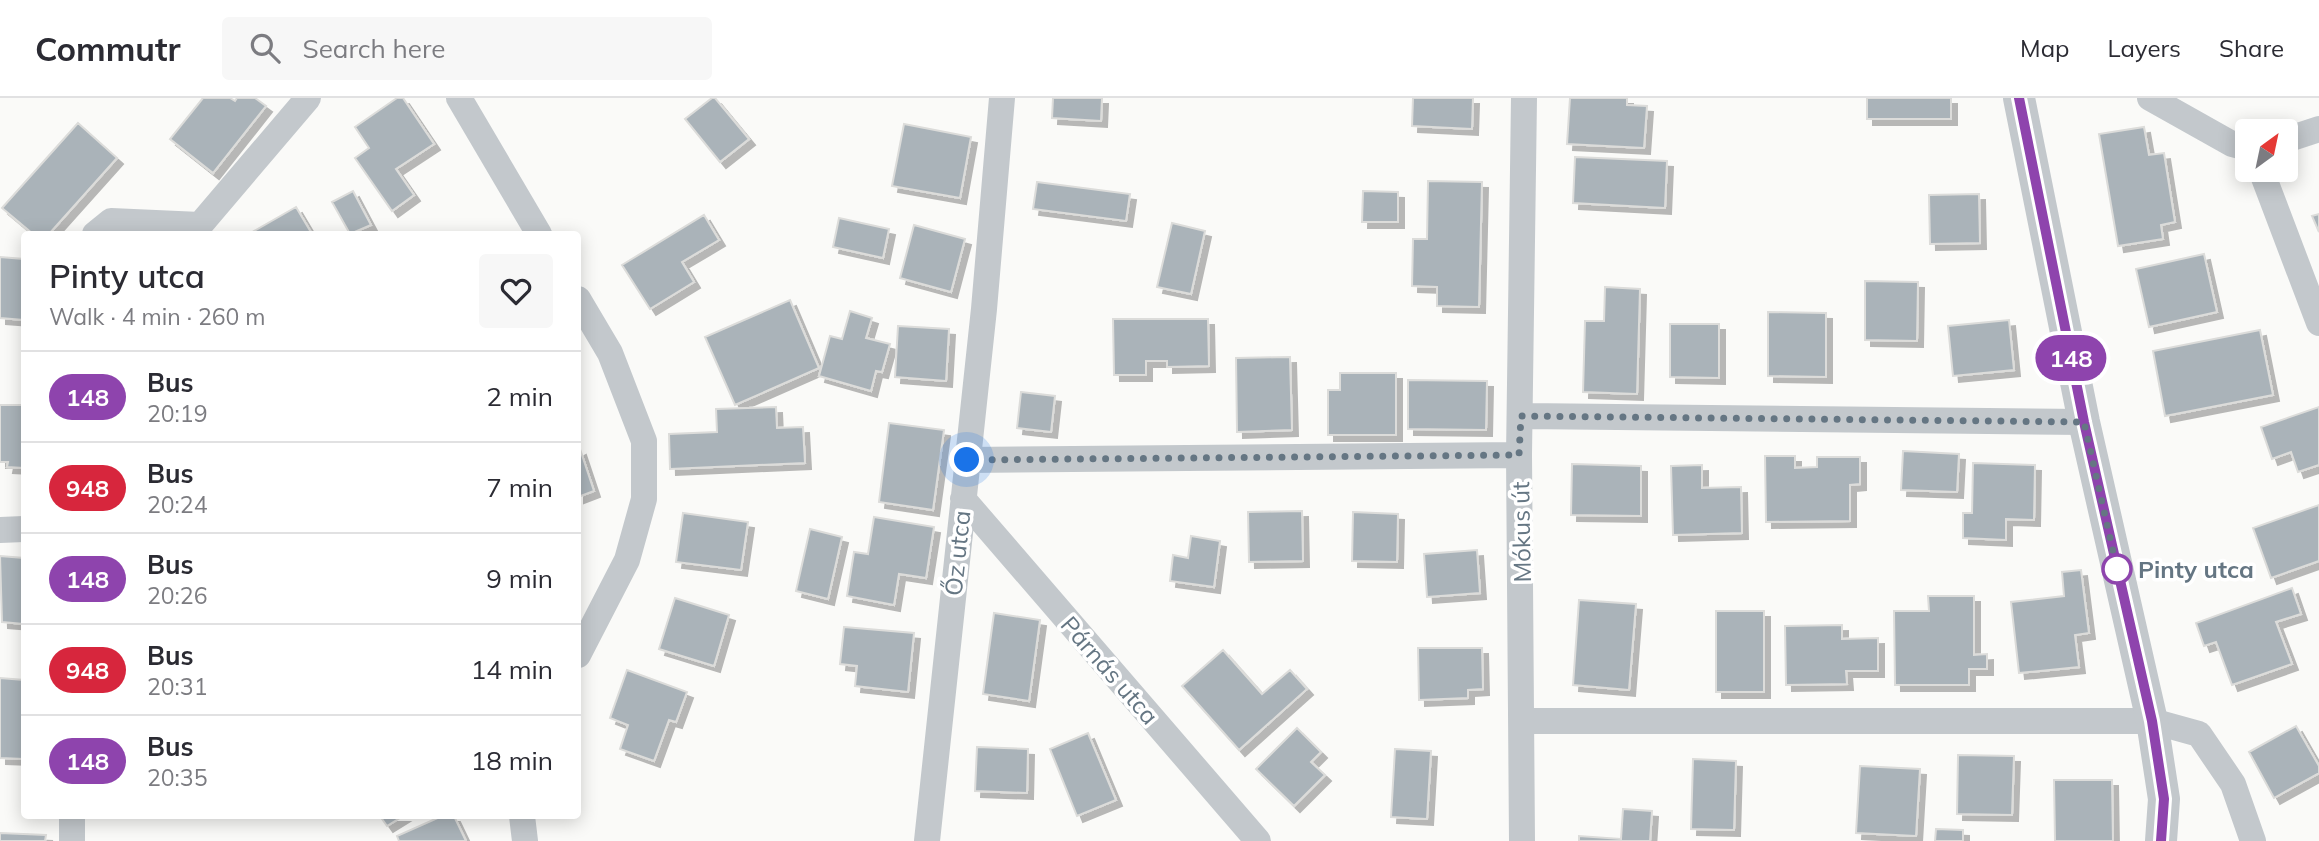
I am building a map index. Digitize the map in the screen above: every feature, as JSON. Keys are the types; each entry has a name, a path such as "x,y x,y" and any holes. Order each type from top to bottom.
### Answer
{"street":[{"path":"99,231 111,221 203,230 309,98"},
{"path":"459,98 537,231"},
{"name":"Őz utca","path":"927,841 984,309 1002,98"},
{"name":"Mókus út","path":"1522,841 1519,455 1524,98"},
{"path":"2019,98 2084,422 2152,721 2164,799 2161,841"},
{"path":"2150,98 2235,145"},
{"path":"2298,136 2319,129"},
{"path":"2266,182 2319,323"},
{"path":"581,304 610,354 645,441 644,499 627,560 581,648"},
{"path":"1521,416 2084,422"},
{"path":"967,460 1519,455"},
{"name":"Párnás utca","path":"963,499 1258,841"},
{"path":"0,530 21,529"},
{"path":"1523,721 2152,721 2199,734 2233,784 2253,841"},
{"path":"72,819 72,841"},
{"path":"522,819 525,841"}],"building":[{"path":"203,98 230,98 235,101 237,98 255,98 266,106 213,173 170,139"},
{"path":"397,98 403,98 434,144 396,169 414,195 392,211 355,158 369,148 355,127"},
{"path":"715,98 749,139 720,162 685,119"},
{"path":"1053,98 1102,98 1101,121 1052,118"},
{"path":"1413,98 1473,98 1472,129 1412,126"},
{"path":"1570,98 1627,98 1627,105 1647,106 1644,148 1567,144"},
{"path":"1867,98 1951,98 1951,119 1867,119"},
{"path":"78,123 117,158 52,231 29,231 2,208"},
{"path":"904,124 971,137 960,198 892,186"},
{"path":"2144,127 2149,155 2164,153 2175,222 2161,225 2163,239 2118,246 2099,134"},
{"path":"1575,157 1667,161 1665,208 1573,203"},
{"path":"1428,181 1482,182 1479,307 1437,306 1437,287 1412,286 1413,239 1427,239"},
{"path":"1037,182 1130,194 1126,221 1033,209"},
{"path":"353,191 371,225 357,231 348,231 332,202"},
{"path":"1363,191 1398,192 1398,222 1362,222"},
{"path":"1979,194 1980,243 1930,244 1929,195"},
{"path":"296,207 310,231 254,231"},
{"path":"2319,214 2319,232 2312,216"},
{"path":"704,215 719,240 682,262 694,282 650,309 622,265"},
{"path":"839,218 889,229 883,258 833,247"},
{"path":"1172,223 1205,231 1191,294 1157,287"},
{"path":"914,225 965,239 951,292 900,278"},
{"path":"2204,254 2217,312 2149,327 2136,269"},
{"path":"0,257 21,259 21,320 0,318"},
{"path":"1865,281 1918,282 1917,341 1865,340"},
{"path":"1605,287 1640,289 1637,394 1583,392 1585,321 1604,321"},
{"path":"790,300 819,368 735,405 705,337"},
{"path":"850,311 872,318 866,338 890,344 882,372 876,371 871,391 819,376 830,336 842,339"},
{"path":"1768,312 1826,313 1826,377 1768,376"},
{"path":"1113,319 1208,319 1209,366 1167,367 1167,361 1146,361 1146,375 1114,375"},
{"path":"2009,320 2014,370 1953,376 1948,326"},
{"path":"1670,324 1719,324 1719,378 1670,377"},
{"path":"898,326 949,329 946,381 895,377"},
{"path":"2260,330 2273,395 2165,416 2153,351"},
{"path":"1290,357 1292,430 1237,432 1236,358"},
{"path":"1340,373 1396,373 1396,435 1328,435 1328,390 1340,390"},
{"path":"1408,380 1487,381 1486,430 1408,429"},
{"path":"1021,392 1055,396 1051,432 1017,428"},
{"path":"0,405 21,405 21,468 7,467 8,462 0,462"},
{"path":"776,407 777,428 803,427 805,463 670,469 669,434 717,432 716,409"},
{"path":"2319,407 2319,465 2298,472 2291,452 2272,459 2261,427"},
{"path":"889,423 944,430 933,510 879,502"},
{"path":"1903,451 1959,454 1957,492 1901,490"},
{"path":"581,452 594,491 581,496"},
{"path":"1765,456 1795,456 1795,468 1817,467 1817,457 1860,457 1860,484 1850,485 1850,521 1766,522"},
{"path":"1973,463 2035,465 2034,520 2006,519 2006,540 1963,538 1963,513 1972,513"},
{"path":"1572,464 1641,466 1641,516 1571,515"},
{"path":"1702,465 1702,488 1741,487 1742,533 1673,535 1671,466"},
{"path":"2319,505 2319,561 2271,578 2253,528"},
{"path":"1302,511 1303,561 1249,562 1248,512"},
{"path":"1353,512 1398,514 1397,562 1352,561"},
{"path":"683,513 748,522 741,570 676,562"},
{"path":"874,517 934,527 926,578 899,574 894,605 847,596 854,552 868,554"},
{"path":"810,529 842,537 828,599 796,591"},
{"path":"1191,536 1220,541 1214,587 1170,581 1173,555 1188,558"},
{"path":"1477,550 1480,593 1427,597 1424,554"},
{"path":"0,556 21,558 21,624 2,622"},
{"path":"2081,570 2089,633 2075,635 2079,667 2019,673 2011,602 2064,596 2062,572"},
{"path":"2292,588 2301,614 2276,622 2292,664 2232,685 2216,642 2204,646 2196,623"},
{"path":"1928,596 1974,596 1974,655 1987,654 1987,669 1969,669 1969,685 1895,685 1894,611 1929,611"},
{"path":"675,598 729,615 714,666 659,649"},
{"path":"1579,600 1636,604 1629,690 1573,685"},
{"path":"1716,611 1764,611 1764,692 1716,692"},
{"path":"994,613 1040,620 1029,701 983,694"},
{"path":"1842,625 1842,639 1878,638 1878,671 1846,671 1847,684 1786,685 1785,626"},
{"path":"844,627 914,633 908,692 855,686 857,666 840,664"},
{"path":"1418,648 1482,648 1483,689 1468,690 1468,698 1419,700"},
{"path":"1223,650 1262,694 1290,670 1307,689 1239,750 1182,686"},
{"path":"627,670 687,692 676,722 669,720 654,761 620,749 628,725 610,718"},
{"path":"0,678 21,680 21,759 0,758"},
{"path":"2296,726 2319,766 2319,773 2274,798 2249,752"},
{"path":"1297,728 1321,752 1311,762 1325,775 1294,806 1256,769"},
{"path":"1088,733 1116,800 1077,816 1050,749"},
{"path":"977,747 1028,749 1027,793 975,791"},
{"path":"1395,749 1431,751 1427,819 1391,817"},
{"path":"1958,755 2014,756 2012,815 1957,814"},
{"path":"1693,759 1736,761 1734,830 1691,829"},
{"path":"1860,766 1920,769 1916,836 1856,833"},
{"path":"2054,780 2112,780 2113,841 2055,841"},
{"path":"1623,809 1652,811 1650,841 1579,841 1579,836 1621,839"},
{"path":"382,819 398,819 387,826"},
{"path":"435,819 455,819 466,841 399,841 397,836"},
{"path":"1936,829 1963,830 1963,841 1935,841"},
{"path":"0,833 46,835 45,841 0,841"}],"bus line":[{"name":"148","path":"2019,98 2084,422 2152,721 2164,799 2161,841"}],"place":[{"name":"Pinty utca","path":"2117,569"}],"route":[{"path":"967,460 1519,455 1521,416 2084,422 2117,569"}]}
